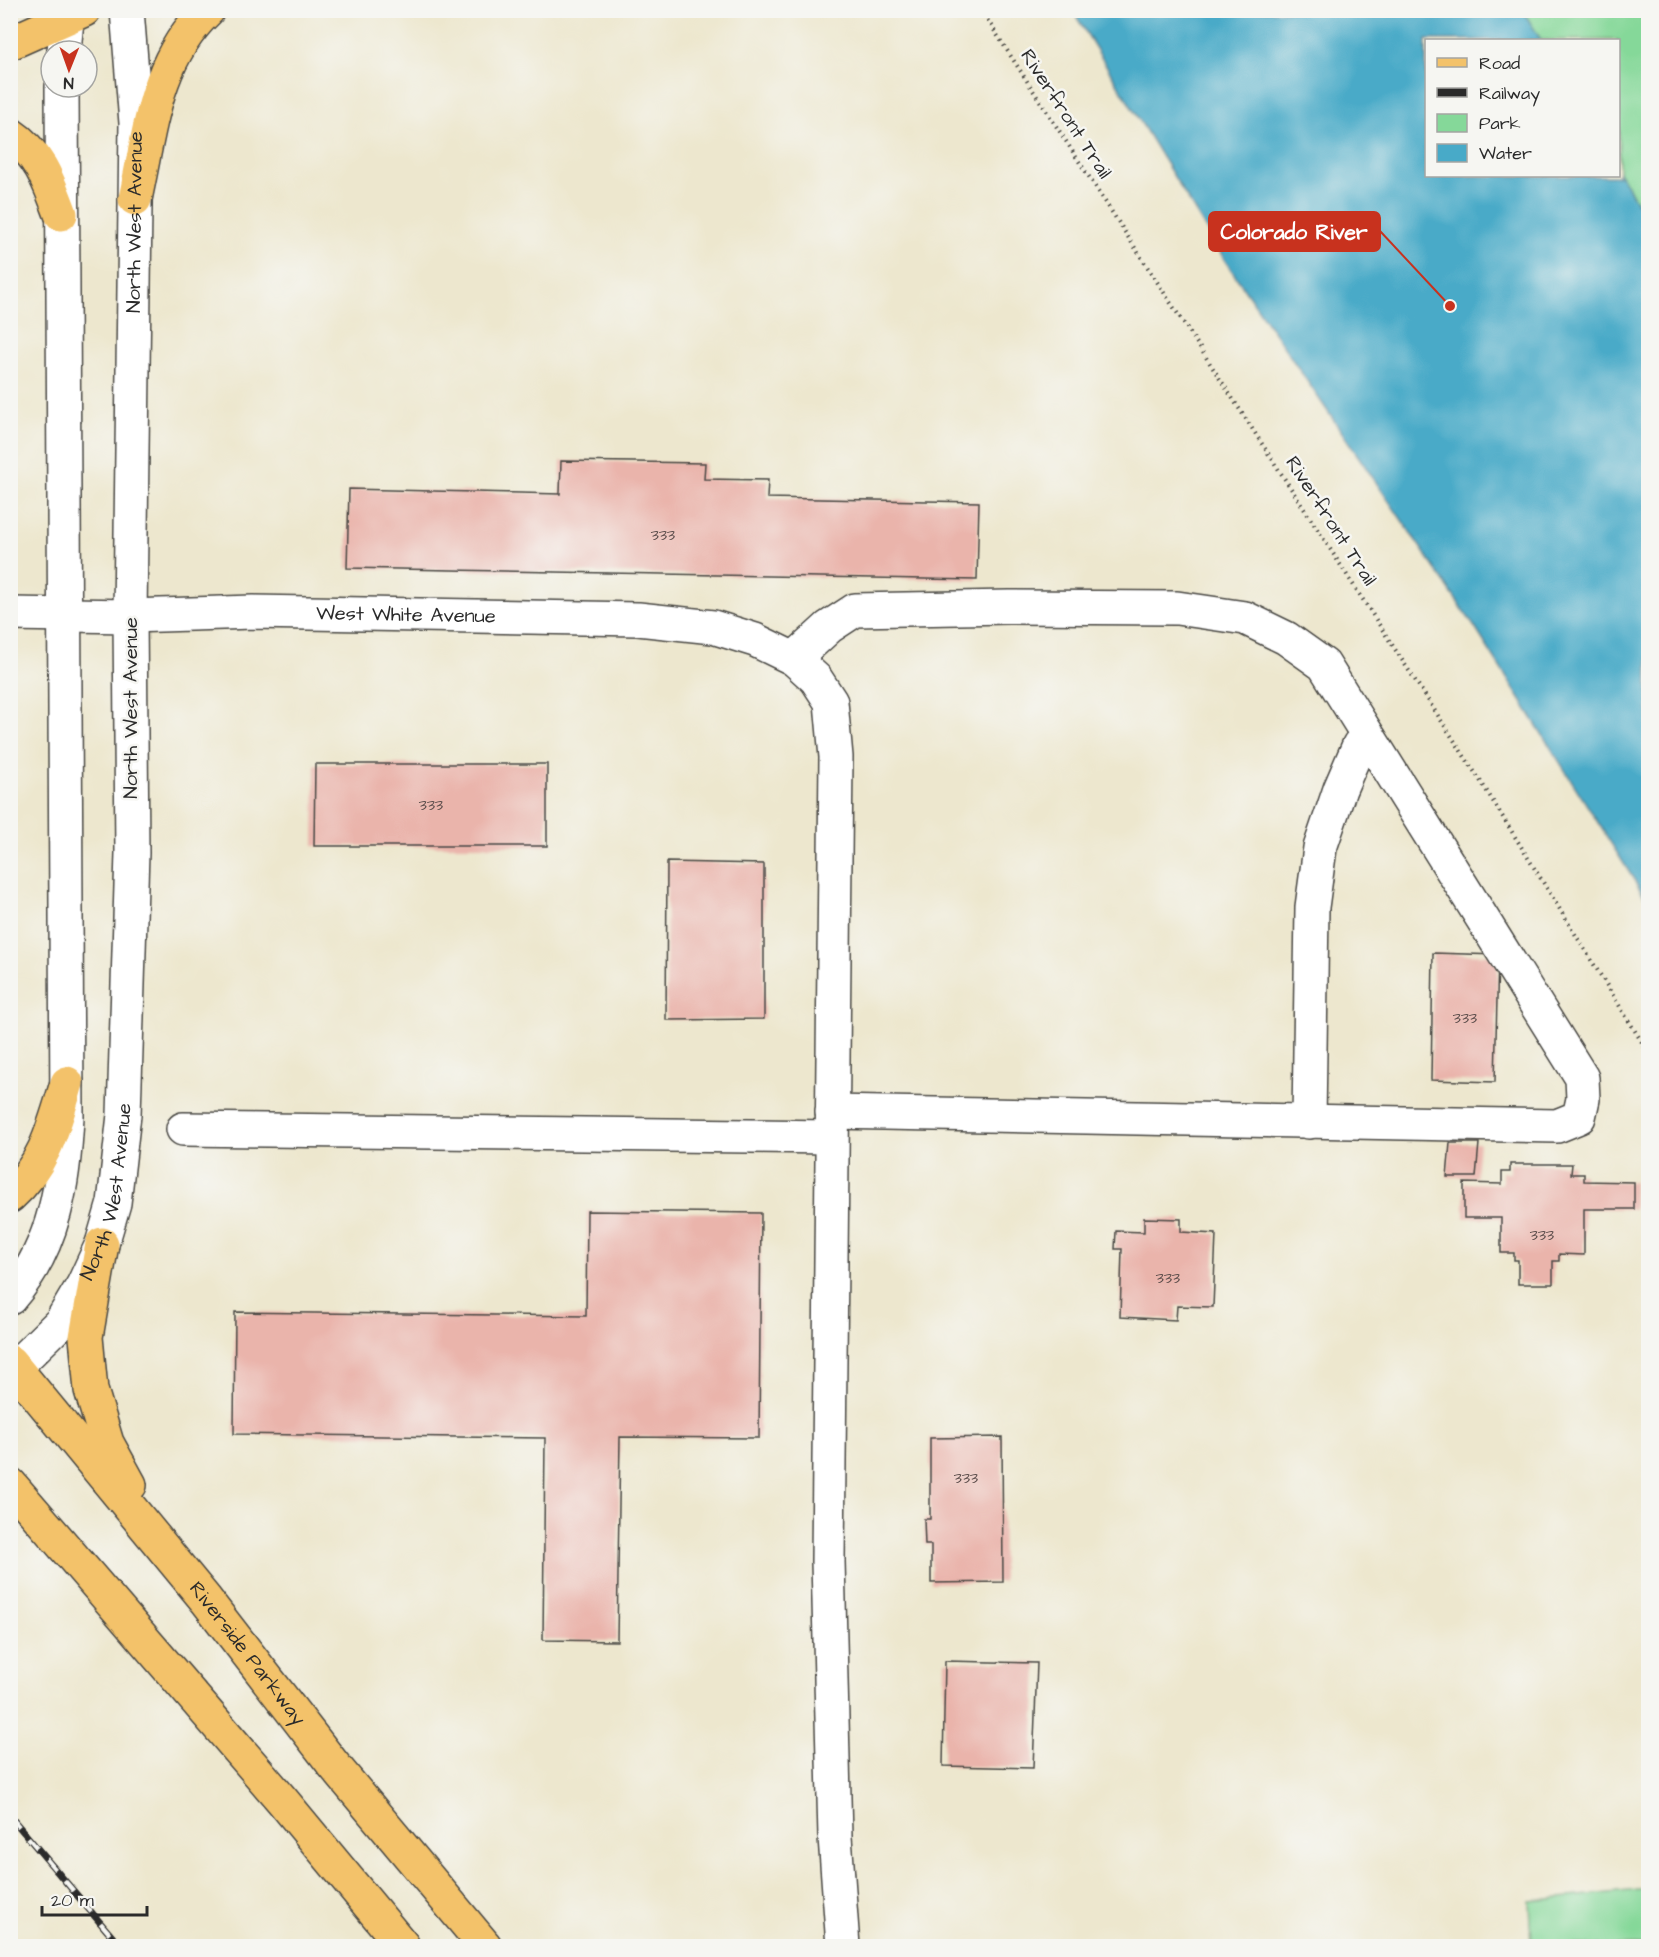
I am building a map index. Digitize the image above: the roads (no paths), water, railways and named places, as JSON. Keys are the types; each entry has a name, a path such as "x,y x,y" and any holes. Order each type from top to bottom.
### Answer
{"main road":[{"path":"135,199 159,91 171,56 208,10"},
{"path":"10,43 73,13"},
{"path":"10,134 31,150 46,172 61,213"},
{"path":"10,1197 27,1182 39,1164 51,1138 67,1083"},
{"path":"102,1244 86,1336 91,1390 107,1443 163,1548"},
{"name":"Riverside Parkway","path":"12,1368 163,1548 333,1764 485,1947"},
{"path":"10,1484 282,1800 402,1947"}],"street":[{"name":"North West Avenue","path":"12,1368 61,1322 83,1285 102,1244 114,1203 124,1114 132,852 130,616 136,123 127,10"},
{"path":"67,39 73,13"},
{"name":"North West Avenue","path":"10,1298 33,1268 48,1237 58,1202 65,1164 67,1083 62,99"},
{"path":"183,1129 1309,1122 1557,1126 1579,1117 1583,1099 1582,1078 1324,665 1286,638 1245,618 1177,608 1009,607 855,610 829,627 794,659"},
{"name":"West White Avenue","path":"10,614 130,616 253,612 638,619 713,627 755,640 794,659 816,679 831,702 835,725 828,1561 835,1837 843,1947"},
{"path":"1309,1122 1312,907 1320,848 1340,789 1359,745 1370,739"}],"water":[{"path":"1073,11 1523,11 1540,39 1425,39 1425,177 1620,177 1620,174 1648,221 1648,902 1474,626 1226,262"}],"railway":[{"path":"10,1816 120,1946"}],"place":[{"name":"Colorado River","path":"1450,306"}]}
